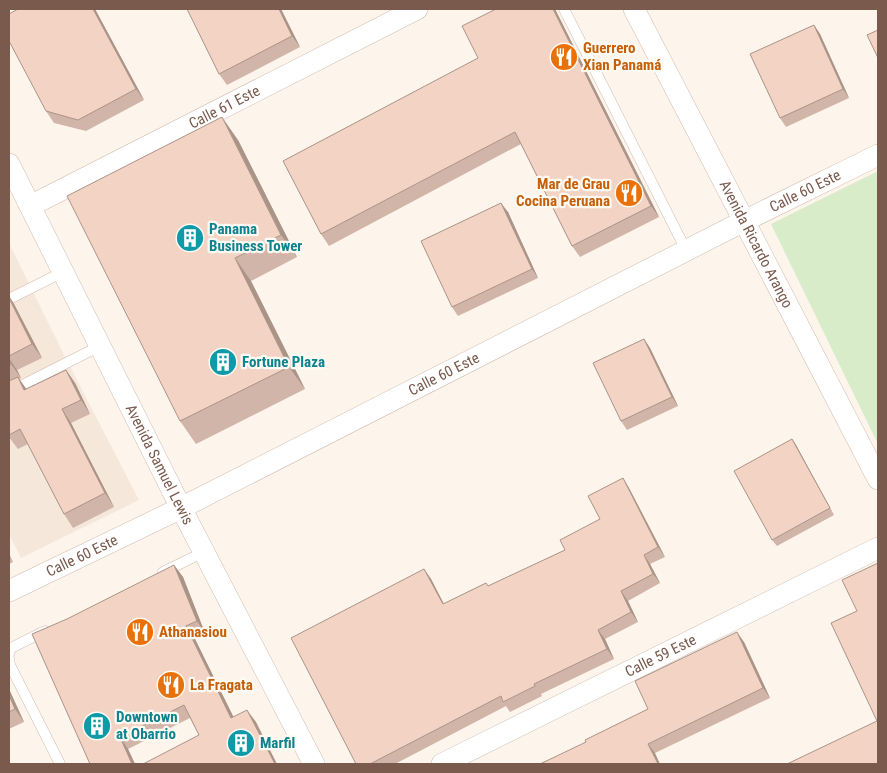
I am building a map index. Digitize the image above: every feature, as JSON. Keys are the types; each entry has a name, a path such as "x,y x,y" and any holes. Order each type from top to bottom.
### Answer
{"street":[{"name":"Calle 61 Este","path":"30,206 417,9"},
{"name":"Avenida Ricardo Arango","path":"634,9 878,479"},
{"name":"Calle 60 Este","path":"9,591 181,508 744,220 878,155"},
{"name":"Avenida Samuel Lewis","path":"9,164 181,508 314,764"},
{"name":"Calle 59 Este","path":"442,764 878,548"}],"lane":[{"path":"564,9 686,250"},
{"path":"9,299 63,272"},
{"path":"9,392 100,346"},
{"path":"153,577 204,552"},
{"path":"9,654 11,648 59,624"},
{"path":"9,658 10,665 60,764"}],"shaded area":[{"path":"9,243 139,500 21,558 9,534"}],"green space":[{"path":"878,171 878,444 771,224"}],"building":[{"path":"18,9 93,9 136,89 78,120 46,111 9,41 9,14"},
{"path":"187,9 279,9 292,36 219,74"},
{"path":"496,9 553,9 651,206 572,246 515,132 321,234 283,161 478,58 462,26"},
{"path":"814,25 843,89 780,118 750,54"},
{"path":"878,30 878,58 867,35"},
{"path":"222,117 281,235 235,258 289,367 180,421 67,196"},
{"path":"501,203 532,269 452,307 421,241"},
{"path":"9,298 32,344 9,356"},
{"path":"644,339 672,397 621,421 593,363"},
{"path":"66,370 81,400 62,409 105,493 64,514 20,429 9,435 9,381 18,377 24,390"},
{"path":"792,439 830,508 772,540 734,471"},
{"path":"623,478 658,547 644,555 653,574 621,591 631,612 598,630 607,649 534,684 535,686 503,702 501,696 370,764 356,764 291,638 424,569 443,604 486,583 488,586 565,550 560,540 600,519 588,496"},
{"path":"878,563 878,764 787,764 877,721 831,623 857,611 842,580"},
{"path":"174,565 197,621 186,626 231,718 247,710 275,764 143,764 199,735 184,705 120,737 132,764 90,764 32,634 67,619"},
{"path":"737,632 763,688 648,744 658,764 540,764 648,709 635,681"},
{"path":"9,695 15,709 9,712"}],"place":[{"name":"Guerrero Xian Panamá","path":"564,57"},
{"name":"Mar de Grau Cocina Peruana","path":"629,193"},
{"name":"Panama Business Tower","path":"190,238"},
{"name":"Fortune Plaza","path":"223,362"},
{"name":"Athanasiou","path":"140,632"},
{"name":"La Fragata","path":"171,685"},
{"name":"Downtown at Obarrio","path":"97,726"},
{"name":"Marfil","path":"241,743"}]}
